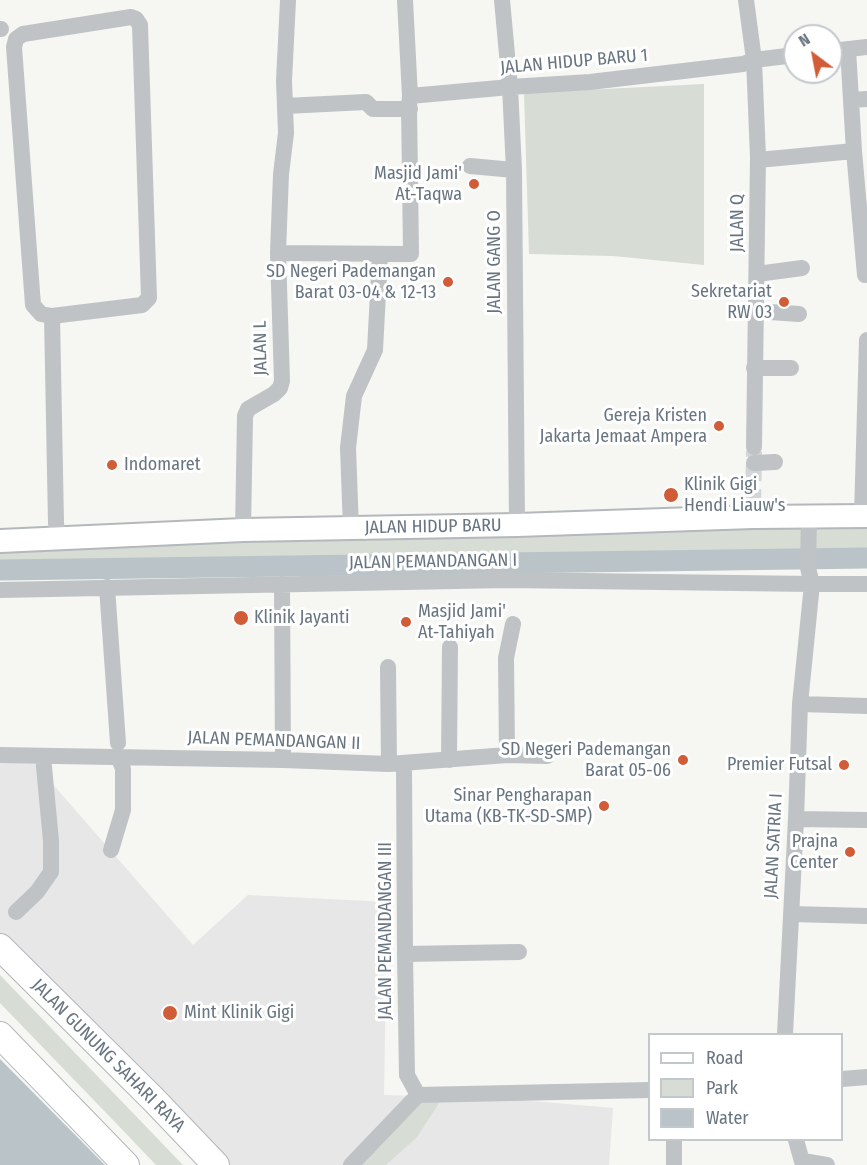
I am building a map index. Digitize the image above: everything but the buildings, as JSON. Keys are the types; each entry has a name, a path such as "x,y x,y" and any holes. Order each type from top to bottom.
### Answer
{"main road":[{"name":"JALAN GUNUNG SAHARI RAYA","path":"0,947 216,1165"},
{"path":"0,1035 126,1165"}],"street":[{"path":"288,0 284,81 286,133 281,174 278,253 380,255 411,254 410,103 405,0"},
{"name":"JALAN GANG O","path":"502,0 510,87 514,170 517,525"},
{"name":"JALAN Q","path":"746,0 754,60 758,160 754,455 775,462"},
{"path":"131,17 140,25 149,298 142,305 52,316 41,314 33,304 14,47 16,39 23,34 131,17"},
{"path":"843,50 867,47"},
{"path":"848,49 859,100 854,151 866,275"},
{"name":"JALAN HIDUP BARU 1","path":"285,106 366,102 373,109 510,87 590,82 783,56"},
{"path":"758,160 854,151"},
{"path":"470,166 514,170"},
{"name":"JALAN L","path":"243,530 245,416 248,409 274,394 280,388 282,381 278,253"},
{"path":"351,529 348,448 354,396 375,350 380,255"},
{"path":"757,274 802,268"},
{"path":"755,311 799,314"},
{"path":"52,316 57,538"},
{"path":"865,516 867,340"},
{"path":"754,368 791,368"},
{"name":"JALAN HIDUP BARU","path":"0,541 243,530 517,525 753,511 809,518 865,516"},
{"name":"JALAN SATRIA I","path":"785,1033 800,705 810,576 809,518"},
{"name":"JALAN PEMANDANGAN I","path":"0,590 810,576 867,584"},
{"path":"282,584 283,760"},
{"path":"107,588 118,749 123,769 123,810 111,850"},
{"path":"507,755 506,658 513,624"},
{"path":"449,760 450,646"},
{"name":"JALAN PEMANDANGAN III","path":"388,667 397,763 405,954 407,1075 418,1095"},
{"path":"800,705 867,706"},
{"name":"JALAN PEMANDANGAN II","path":"0,755 43,756 118,749 283,760 397,763 507,755 547,756"},
{"path":"16,912 37,892 51,872 51,841 43,756"},
{"path":"796,819 867,820"},
{"path":"790,914 867,916"},
{"path":"405,954 519,952"},
{"path":"843,1079 867,1077"},
{"path":"351,1165 418,1095 648,1090"},
{"path":"674,1141 674,1165"},
{"path":"796,1141 803,1163 827,1165"}],"shaded area":[{"path":"0,756 29,757 193,945 248,895 387,902 384,1095 509,1099 613,1108 609,1165 214,1165 0,949"}],"green space":[{"path":"704,84 704,265 613,256 529,254 524,93"},
{"path":"867,516 867,558 0,570 0,540"},
{"path":"0,975 183,1165 156,1165 0,1003"},
{"path":"411,1096 439,1103 417,1137 386,1165 342,1165"}],"water":[{"path":"0,1059 105,1165 0,1165"}],"waterway":[{"path":"0,570 867,558"}],"tunnel":[{"path":"753,505 754,451"}],"place":[{"name":"Masjid Jami' At-Taqwa","path":"474,184"},
{"name":"SD Negeri Pademangan Barat 03-04 & 12-13","path":"448,282"},
{"name":"Sekretariat RW 03","path":"784,302"},
{"name":"Gereja Kristen Jakarta Jemaat Ampera","path":"719,426"},
{"name":"Indomaret","path":"112,465"},
{"name":"Klinik Gigi Hendi Liauw's","path":"671,495"},
{"name":"Klinik Jayanti","path":"241,618"},
{"name":"Masjid Jami' At-Tahiyah","path":"406,622"},
{"name":"SD Negeri Pademangan Barat 05-06","path":"683,760"},
{"name":"Premier Futsal","path":"844,765"},
{"name":"Sinar Pengharapan Utama (KB-TK-SD-SMP)","path":"604,806"},
{"name":"Prajna Center","path":"850,852"},
{"name":"Mint Klinik Gigi","path":"170,1013"}]}
